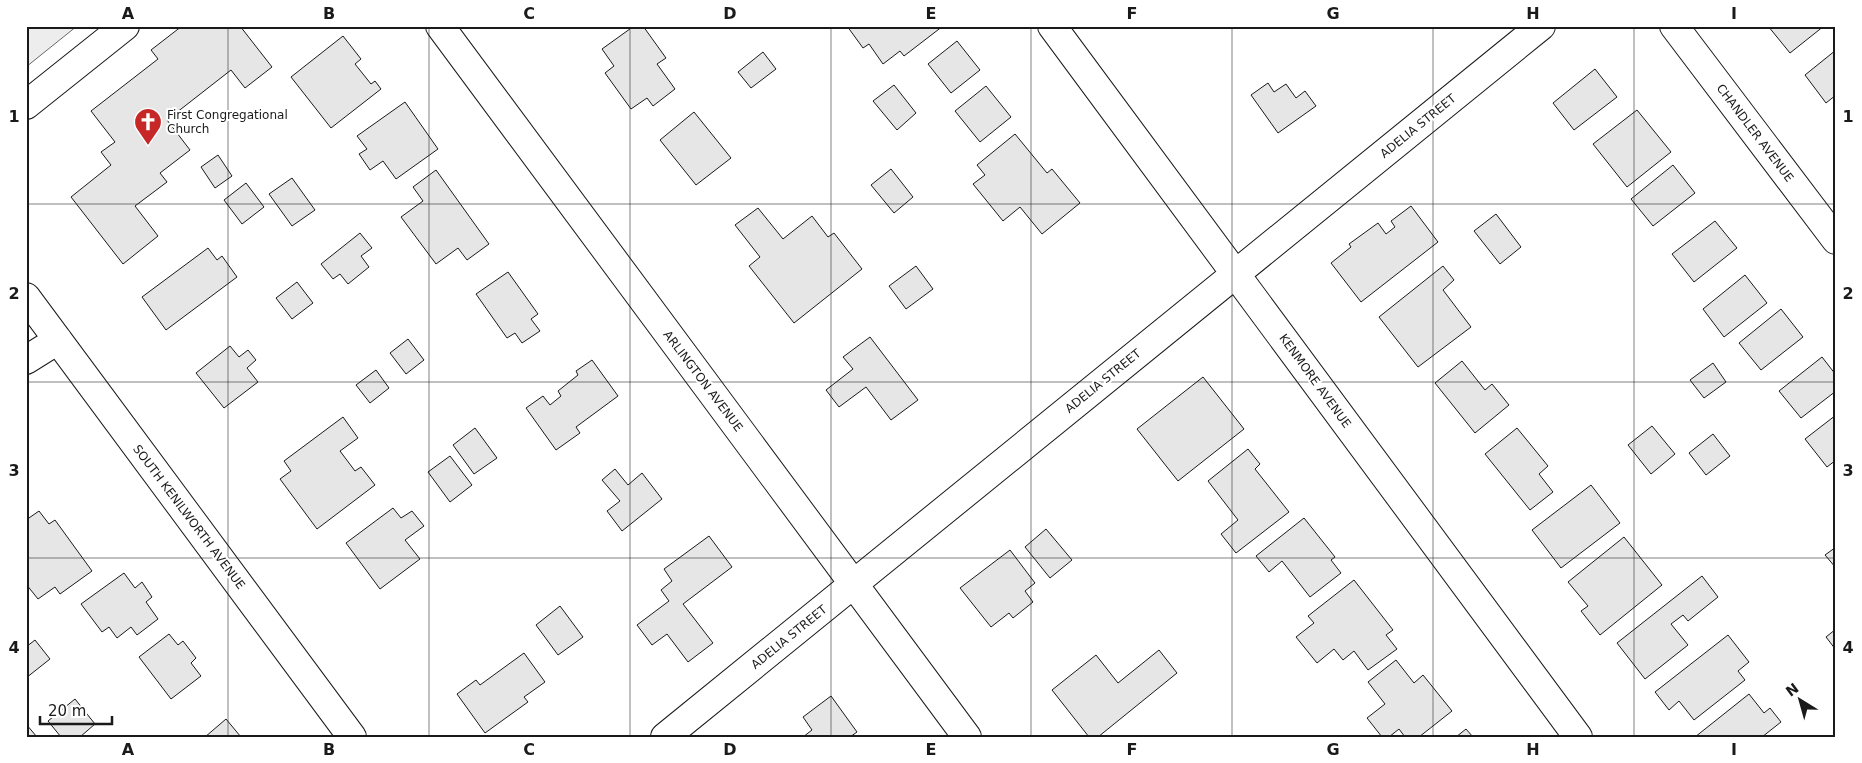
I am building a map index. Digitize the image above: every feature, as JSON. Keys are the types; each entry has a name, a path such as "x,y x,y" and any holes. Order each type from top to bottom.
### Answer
{"street":[{"path":"26,105 125,26"},
{"name":"ARLINGTON AVENUE","path":"440,26 967,737"},
{"name":"KENMORE AVENUE","path":"1052,26 1578,737"},
{"name":"ADELIA STREET","path":"666,737 1542,26"},
{"name":"CHANDLER AVENUE","path":"1674,26 1836,240"},
{"name":"SOUTH KENILWORTH AVENUE","path":"26,298 352,737"},
{"path":"26,360 58,340"}],"shaded area":[{"path":"26,26 77,26 26,67"}],"building":[{"name":"First Congregational Church","path":"182,26 240,26 272,67 245,88 231,70 167,120 190,150 160,173 167,182 135,206 158,236 123,264 71,197 111,165 101,152 115,142 91,111 158,59 151,50"},
{"path":"634,26 643,26 666,58 657,64 675,89 653,106 647,98 631,109 605,73 614,66 602,49"},
{"path":"847,26 943,26 904,56 900,51 883,64 869,44 863,48"},
{"path":"1768,26 1824,26 1790,53"},
{"path":"343,36 361,59 355,64 371,84 375,81 381,89 331,128 291,77"},
{"path":"957,41 980,70 951,93 928,64"},
{"path":"1836,50 1836,95 1826,103 1805,75"},
{"path":"763,52 776,69 751,88 738,72"},
{"path":"1595,69 1617,97 1574,130 1553,103"},
{"path":"1268,83 1274,92 1286,84 1296,98 1305,91 1316,106 1278,133 1251,95"},
{"path":"894,85 916,113 897,130 873,101"},
{"path":"986,86 1011,117 980,142 955,111"},
{"path":"405,102 438,149 396,179 383,161 370,170 359,154 367,149 357,136"},
{"path":"1637,110 1671,152 1627,187 1593,144"},
{"path":"694,112 731,158 696,185 660,140"},
{"path":"1015,134 1047,173 1052,169 1080,203 1042,234 1020,207 1003,221 973,184 985,175 977,165"},
{"path":"218,155 232,176 215,188 201,167"},
{"path":"1673,165 1695,193 1653,226 1631,199"},
{"path":"891,169 913,197 894,213 871,185"},
{"path":"436,170 489,244 467,260 458,248 436,264 401,217 423,201 413,187"},
{"path":"292,178 315,210 292,226 269,194"},
{"path":"246,183 264,207 242,224 224,200"},
{"path":"1411,206 1438,242 1361,302 1331,263 1351,247 1349,244 1378,223 1386,234 1395,227 1391,221"},
{"path":"758,208 783,239 812,216 828,237 834,233 862,269 794,323 749,266 760,257 735,225"},
{"path":"1496,214 1521,247 1500,264 1474,231"},
{"path":"1715,221 1737,248 1694,282 1672,254"},
{"path":"360,233 372,248 361,256 369,267 348,284 340,274 333,279 321,264"},
{"path":"208,248 217,260 222,256 237,277 166,330 142,297"},
{"path":"916,266 933,289 906,309 889,286"},
{"path":"1443,266 1454,280 1443,290 1471,327 1418,367 1379,317"},
{"path":"508,272 538,314 531,319 540,331 522,343 515,333 507,338 476,294"},
{"path":"1745,275 1767,303 1724,337 1703,309"},
{"path":"297,282 313,303 292,319 276,298"},
{"path":"1781,309 1803,337 1761,370 1739,343"},
{"path":"870,337 918,400 891,420 866,387 839,407 826,390 853,369 843,357"},
{"path":"408,339 424,360 406,374 390,353"},
{"path":"230,346 239,357 248,350 256,360 247,368 258,382 224,408 196,373"},
{"path":"1822,357 1836,375 1836,391 1801,418 1779,391"},
{"path":"592,360 618,396 576,427 580,433 556,450 526,408 543,396 550,405 561,396 558,391 578,375 576,371"},
{"path":"1462,361 1485,390 1492,384 1509,405 1475,433 1435,383"},
{"path":"1713,363 1726,382 1704,398 1690,380"},
{"path":"376,370 389,388 370,403 356,385"},
{"path":"1203,377 1244,429 1178,481 1137,429"},
{"path":"1836,415 1836,460 1827,467 1805,439"},
{"path":"343,417 358,438 340,451 355,471 361,467 375,485 317,529 280,479 291,471 284,461"},
{"path":"1652,426 1675,454 1651,474 1628,445"},
{"path":"475,428 497,458 474,474 453,445"},
{"path":"1517,428 1548,466 1539,474 1553,492 1530,510 1485,454"},
{"path":"1713,434 1730,456 1706,475 1689,453"},
{"path":"1248,449 1260,464 1255,469 1289,512 1236,553 1221,534 1238,520 1208,481"},
{"path":"450,456 472,485 450,502 428,472"},
{"path":"615,469 628,485 642,473 662,499 622,531 607,511 620,501 602,480"},
{"path":"1591,485 1620,523 1561,568 1532,530"},
{"path":"393,508 401,518 412,511 424,526 405,540 420,559 380,589 346,543"},
{"path":"39,511 49,524 55,520 92,571 60,594 55,587 38,599 26,584 26,520"},
{"path":"1304,518 1335,557 1331,560 1341,573 1310,597 1282,561 1269,572 1256,556"},
{"path":"1046,529 1072,560 1050,578 1025,547"},
{"path":"709,536 732,567 683,604 713,643 688,662 667,634 652,645 637,625 669,601 661,590 672,581 664,569"},
{"path":"1624,537 1662,585 1600,635 1581,611 1588,606 1568,582"},
{"path":"1836,547 1836,568 1825,555"},
{"path":"1010,550 1035,583 1025,591 1033,602 1013,618 1009,613 991,627 960,588"},
{"path":"124,573 135,588 142,582 152,597 146,602 158,619 137,635 131,627 117,638 109,627 102,632 81,604"},
{"path":"1702,576 1718,597 1688,621 1683,615 1671,624 1688,645 1645,679 1617,643"},
{"path":"1354,580 1393,630 1386,635 1397,649 1368,670 1354,651 1343,660 1334,649 1317,663 1296,637 1314,623 1308,616"},
{"path":"560,606 583,637 558,655 536,625"},
{"path":"1836,629 1836,650 1826,637"},
{"path":"169,634 178,645 183,641 196,658 191,663 201,676 171,699 139,657"},
{"path":"1728,635 1749,662 1738,671 1745,680 1694,720 1679,701 1669,710 1655,692"},
{"path":"35,640 50,659 26,678 26,647"},
{"path":"1159,650 1177,673 1098,737 1089,737 1052,690 1096,655 1118,683"},
{"path":"524,653 545,682 524,697 528,702 485,733 457,694 476,680 480,685"},
{"path":"1396,660 1414,683 1423,675 1452,711 1419,737 1405,737 1399,729 1389,737 1382,737 1367,718 1385,704 1368,682"},
{"path":"1749,694 1764,713 1770,708 1781,722 1762,737 1695,737"},
{"path":"831,696 857,732 850,737 803,737 812,730 803,717"},
{"path":"75,699 95,724 80,737 61,737 48,721"},
{"path":"226,719 241,737 205,737"},
{"path":"26,724 37,737 26,737"},
{"path":"1466,729 1473,737 1456,737"}],"place":[{"name":"First Congregational Church","path":"148,146"}]}
